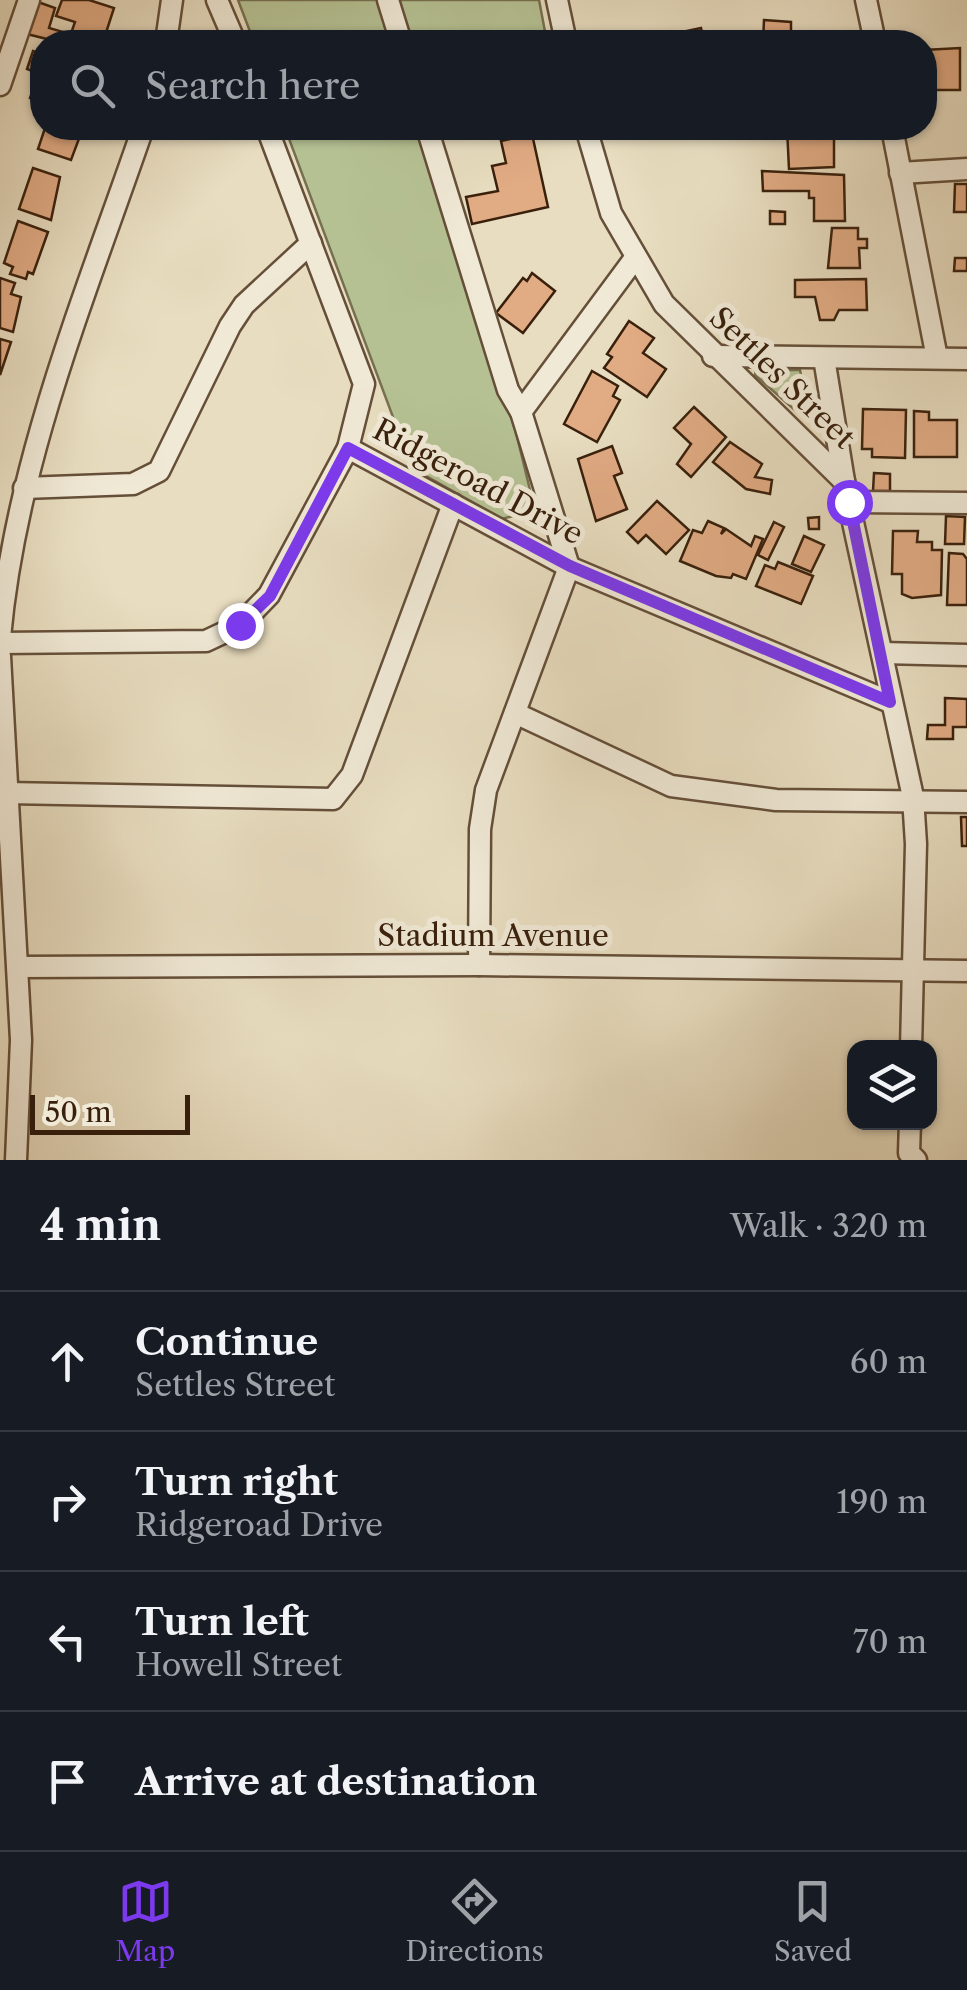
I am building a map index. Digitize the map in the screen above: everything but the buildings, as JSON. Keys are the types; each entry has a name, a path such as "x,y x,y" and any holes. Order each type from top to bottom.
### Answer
{"street":[{"path":"0,85 30,0"},
{"path":"168,30 172,0"},
{"path":"217,0 230,30"},
{"path":"388,0 397,30"},
{"path":"557,0 563,30"},
{"path":"866,0 872,30"},
{"path":"139,140 22,495 6,568 0,640 206,640 240,625 270,596 348,448"},
{"name":"Ridgeroad Drive","path":"272,140 364,384 348,448 570,566 890,702"},
{"path":"431,140 508,390 520,412 570,566 486,790 480,830 479,964"},
{"name":"Settles Street","path":"589,140 611,214 664,304 844,480 913,802 911,1040"},
{"path":"894,140 937,358"},
{"path":"900,172 967,169"},
{"path":"0,493 22,495 133,484 160,472 230,326 244,305 310,242"},
{"path":"520,412 635,258"},
{"path":"713,356 967,359"},
{"path":"824,358 844,480"},
{"path":"849,502 967,503"},
{"path":"6,793 333,799 352,775 453,504"},
{"path":"882,654 967,654"},
{"path":"0,656 21,1040 16,1160"},
{"path":"515,713 671,786 776,800 967,802"},
{"name":"Stadium Avenue","path":"18,967 479,964 967,971"},
{"path":"906,1158 909,1130"}],"green space":[{"path":"238,0 382,0 392,30 249,30"},
{"path":"395,0 539,0 545,30 404,30"},
{"path":"289,140 426,140 510,408 532,498 524,513 502,519 412,468"},
{"path":"756,370 800,370 808,410 797,412 755,375"}],"route":[{"path":"240,625 270,596 348,448 570,566 890,702 849,502"}]}
